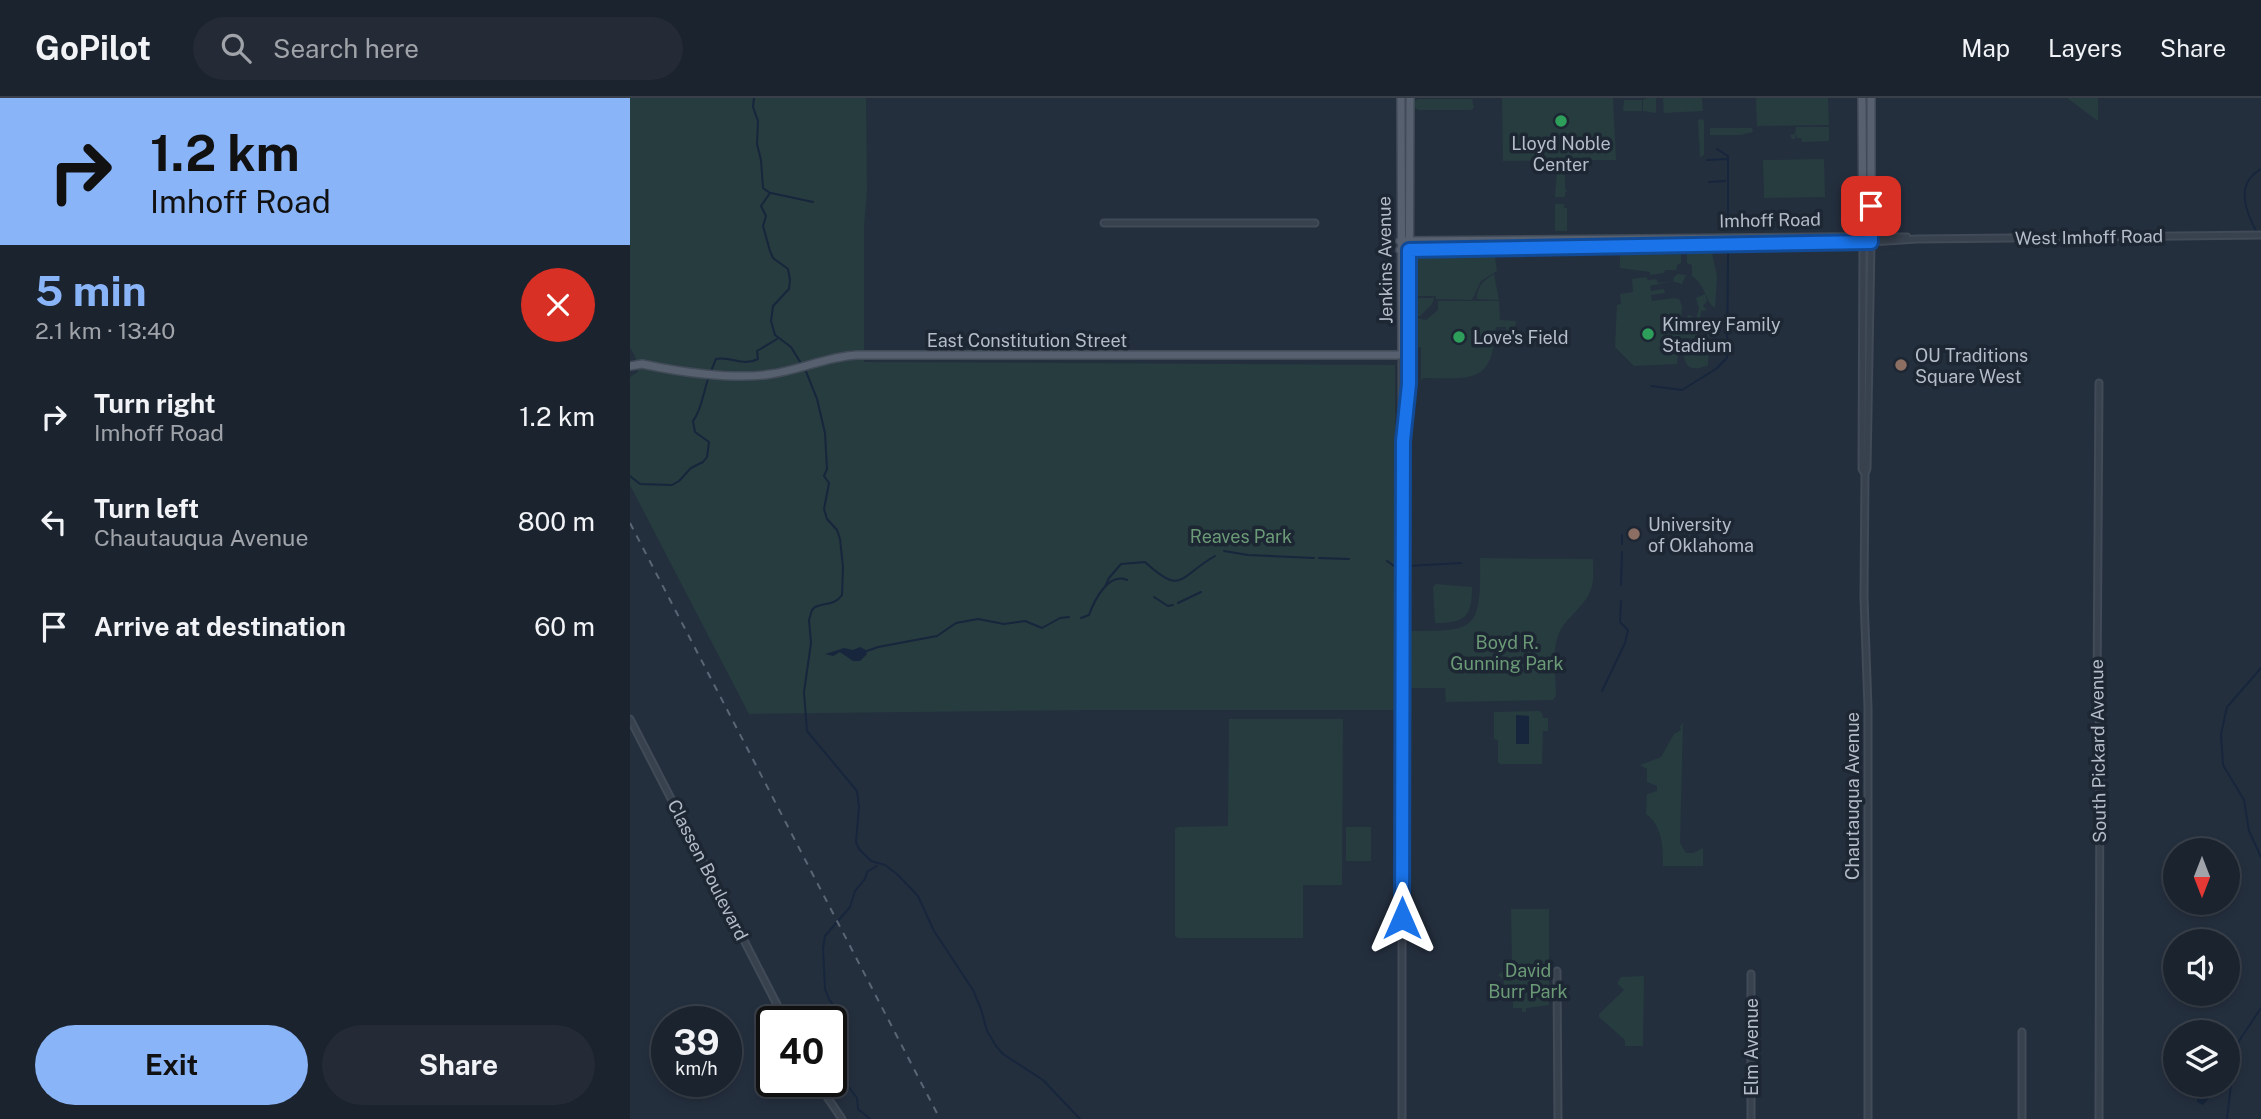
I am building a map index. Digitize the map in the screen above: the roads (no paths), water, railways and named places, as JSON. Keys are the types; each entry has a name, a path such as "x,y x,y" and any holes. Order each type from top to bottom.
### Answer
{"main road":[{"name":"Jenkins Avenue","path":"1401,98 1400,250 1406,355"},
{"name":"Jenkins Avenue","path":"1406,355 1410,98"},
{"name":"Chautauqua Avenue","path":"1862,98 1867,239"},
{"name":"Chautauqua Avenue","path":"1867,239 1871,98"},
{"path":"1400,143 1409,143"},
{"path":"1400,176 1409,176"},
{"name":"Imhoff Road","path":"1400,241 1867,239"},
{"name":"Imhoff Road","path":"1400,250 1867,239"},
{"name":"East Constitution Street","path":"630,368 648,366 750,377 856,355 1406,355"}],"street":[{"path":"1104,223 1315,223"},
{"name":"West Imhoff Road","path":"1917,239 2261,234"},
{"name":"Imhoff Road","path":"1867,239 1917,239"},
{"name":"Chautauqua Avenue","path":"1867,239 1862,469 1865,474 1864,597 1868,708 1868,1119"},
{"name":"Jenkins Avenue","path":"1402,1119 1403,421 1409,384 1406,355"},
{"name":"South Pickard Avenue","path":"2099,383 2096,694 2100,730 2099,1119"},
{"name":"Classen Boulevard","path":"630,719 778,1006"},
{"path":"1557,971 1558,1119"},
{"name":"Elm Avenue","path":"1751,974 1751,1119"},
{"path":"2022,1032 2022,1119"},
{"path":"827,1097 842,1119"}],"water":[{"path":"860,647 866,650 867,654 860,661 853,661 840,652 833,656 825,654 844,648 853,650"},
{"path":"1516,715 1529,716 1529,744 1516,744"},
{"path":"2197,1097 2210,1097 2203,1105 2197,1102"}],"waterway":[{"path":"754,98 763,188 770,193 761,206 766,216 763,226 773,258 788,269 790,280 789,289 773,306 771,321 775,335 791,347 802,365"},
{"path":"1717,149 1728,156 1728,226"},
{"path":"1707,160 1727,159"},
{"path":"2257,233 2246,207 2245,190 2247,182 2261,169"},
{"path":"1709,182 1725,181"},
{"path":"771,193 813,202"},
{"path":"1651,386 1682,390 1716,369 1727,358 1728,254"},
{"path":"711,371 716,359 742,362 758,359 757,351 777,339"},
{"path":"805,369 817,399 825,433 827,469 824,476 829,483 824,509 840,539 843,567 842,595 833,602 815,607 809,620 811,643 804,692 807,731 857,791 859,807 856,842 859,849 871,861 885,865 897,874 918,896 934,931 973,990 987,1031 996,1046 1003,1054 1043,1080 1080,1119"},
{"path":"630,476 640,484 672,485 707,457 709,442 695,432 693,421 701,405 709,376"},
{"path":"1622,535 1622,544"},
{"path":"1224,551 1248,555 1314,558"},
{"path":"1621,585 1622,552"},
{"path":"1105,587 1121,564 1145,562 1157,573 1174,581 1181,580 1215,556"},
{"path":"1319,558 1349,559"},
{"path":"1387,561 1394,566"},
{"path":"1408,566 1461,563"},
{"path":"1081,618 1089,615 1098,596 1108,584 1114,580 1127,580"},
{"path":"1178,603 1201,592"},
{"path":"1154,597 1168,606 1173,605"},
{"path":"1602,691 1625,643 1628,630 1620,622 1621,601"},
{"path":"867,651 937,636 956,623 978,619 1004,624 1025,621 1042,628 1060,618 1069,617"},
{"path":"2261,668 2227,707 2221,734 2223,765 2244,800 2249,831 2261,857"},
{"path":"870,1119 858,1109 857,1098 848,1086 846,1074 837,1057 840,1021 825,989 823,948 825,936 850,907 855,891 867,872 877,866"},
{"path":"2227,1119 2234,1059 2239,1041 2261,1008"}],"railway":[{"path":"630,523 940,1119"}],"place":[{"name":"Lloyd Noble Center","path":"1561,121"},
{"name":"Kimrey Family Stadium","path":"1648,334"},
{"name":"Love's Field","path":"1459,337"},
{"name":"OU Traditions Square West","path":"1901,365"},
{"name":"University of Oklahoma","path":"1634,534"}],"park label":[{"name":"Reaves Park","path":"1241,536"},
{"name":"Boyd R. Gunning Park","path":"1507,652"},
{"name":"David Burr Park","path":"1528,980"}]}
